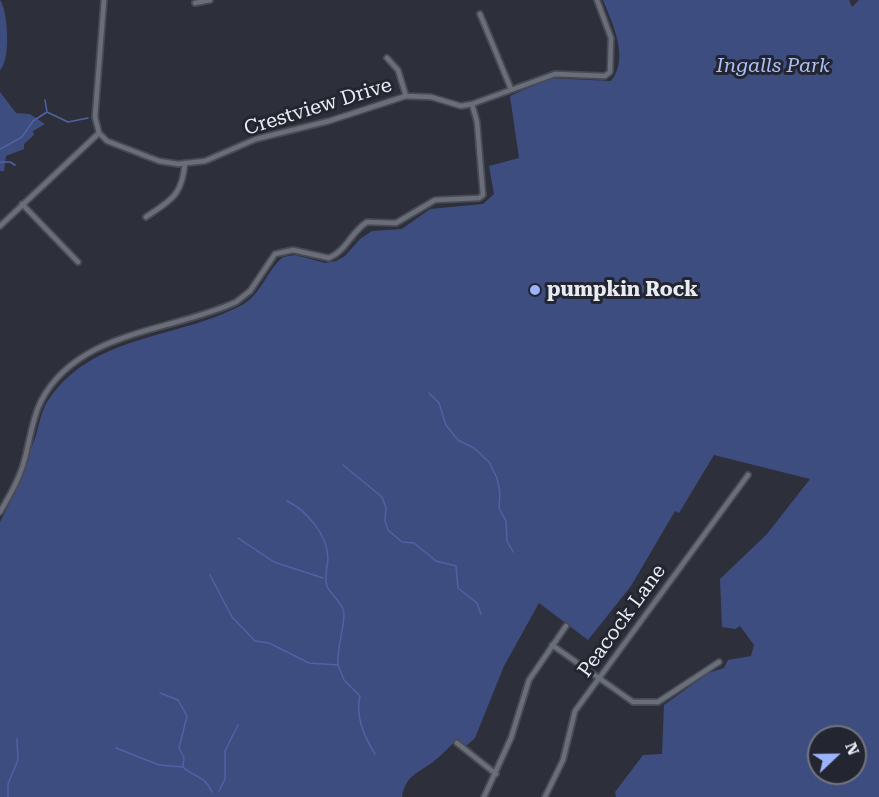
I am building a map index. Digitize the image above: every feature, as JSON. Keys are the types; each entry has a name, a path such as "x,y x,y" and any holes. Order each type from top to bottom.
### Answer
{"street":[{"path":"0,226 99,133 95,117 104,0"},
{"path":"195,3 210,0"},
{"name":"Crestview Drive","path":"99,133 106,141 159,161 185,163 205,161 256,139 329,121 406,96 431,97 460,106 472,104 555,74 605,76 610,72 611,38 597,0"},
{"path":"480,14 511,89"},
{"path":"387,58 398,70 406,96"},
{"path":"0,512 19,477 35,415 42,399 64,371 87,353 236,302 250,291 275,254 293,250 329,258 344,250 356,232 367,222 396,223 429,202 479,198 483,195 477,122 472,104"},
{"path":"146,217 173,199 181,189 185,163"},
{"path":"22,204 78,262"},
{"name":"Peacock Lane","path":"546,795 562,760 573,715 748,476"},
{"path":"484,797 511,738 529,680 566,626"},
{"path":"552,645 633,702 648,704 658,702 719,662"},
{"path":"457,743 478,762 496,774"},
{"path":"546,795 553,797"}],"green space":[{"path":"0,0 5,14 7,47 6,57 0,70"},
{"name":"Ingalls Park","path":"603,0 849,0 852,7 859,0 879,0 879,797 616,797 615,792 643,755 662,754 664,705 708,673 724,668 728,660 751,656 754,645 740,626 735,629 722,627 720,579 767,534 810,479 714,455 679,513 675,511 631,586 588,640 539,603 504,666 475,738 466,746 458,739 417,772 406,784 402,797 0,797 0,522 19,481 49,399 68,377 89,361 113,349 217,316 249,301 283,257 295,255 325,263 336,261 345,256 360,239 372,231 402,229 430,209 483,204 494,194 489,166 519,158 510,96 550,78 611,81 619,62 618,40"},
{"path":"0,92 16,113 30,114 45,124 33,131 34,135 24,144 24,149 6,156 4,171 0,171"}],"waterway":[{"path":"45,100 47,112"},
{"path":"0,149 22,137 33,121 47,112 68,122 88,118"},
{"path":"0,162 10,162 15,165"},
{"path":"429,393 439,403 446,425 458,440 474,448 489,462 497,478 500,493 499,508 506,521 507,541 513,552"},
{"path":"343,465 382,497 386,508 385,521 388,530 402,542 414,543 436,561 456,566 458,588 477,603 481,614"},
{"path":"287,501 301,510 315,524 327,550 327,586 344,613 338,664"},
{"path":"238,538 274,562 323,578"},
{"path":"210,575 232,617 255,641 269,643 309,663 338,665 344,680 360,696 359,711 362,726 375,754"},
{"path":"160,693 178,700 187,716 179,748 184,758 183,766"},
{"path":"219,791 225,779 225,751 238,725"},
{"path":"8,797 8,784 18,760 17,739"},
{"path":"116,748 159,765 183,767 203,780 212,792"}],"place":[{"name":"pumpkin Rock","path":"535,290"}]}
